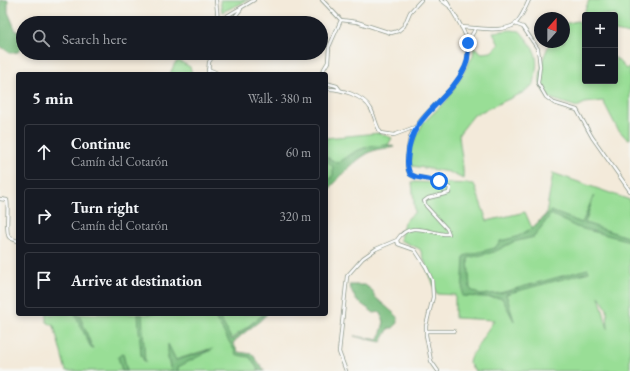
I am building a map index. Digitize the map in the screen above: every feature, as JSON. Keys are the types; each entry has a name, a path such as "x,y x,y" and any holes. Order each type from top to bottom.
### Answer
{"street":[{"path":"216,0 216,16"},
{"path":"227,16 254,0"},
{"path":"322,0 341,20 357,22 391,33 398,31 404,26 410,12 421,0"},
{"path":"441,0 450,8"},
{"path":"346,371 339,352 347,276 363,258 376,248 397,240 406,232 414,229 449,234 448,228 426,206 424,201 428,198 449,193 450,188 439,181 412,176 408,170 408,145 416,126 460,77 466,65 468,56 468,41 446,0"},
{"path":"461,27 500,28 512,26 515,24 529,0"},
{"path":"235,16 241,8"},
{"path":"322,72 328,62 330,46 341,20"},
{"path":"515,24 523,27 538,49 540,66 538,83 546,97 554,103 577,110 592,137 630,191"},
{"path":"468,41 476,28"},
{"path":"210,60 208,69 215,72"},
{"path":"328,84 337,86 340,90"},
{"path":"328,89 340,90 350,93 369,106 381,133 394,135 416,126"},
{"path":"0,199 7,200 9,213 7,233 9,237 16,240"},
{"path":"397,240 398,244 415,250 432,280 433,297 426,331 431,361 438,371"},
{"path":"426,331 454,331"}],"green space":[{"path":"0,0 8,0 8,12 16,31 16,52 10,53 0,46"},
{"path":"220,0 249,0 222,12"},
{"path":"589,0 630,0 630,34 618,32 618,12 584,12"},
{"path":"577,21 582,23 582,84 618,84 618,60 626,69 630,66 630,139 626,138 617,128 603,101 585,103 577,107 549,98 540,84 543,59 548,48 570,48 570,23"},
{"path":"511,30 520,31 534,50 537,61 534,84 522,93 474,115 459,134 463,179 449,172 412,166 410,150 423,123 447,100 473,56 474,47 482,53 491,52 499,45 493,32"},
{"path":"179,61 190,67 191,72 171,72 175,63"},
{"path":"379,133 392,138 388,145 375,147 340,173 328,185 328,138"},
{"path":"389,145 394,147 375,150 368,153 348,168 328,191 328,181 333,175 333,167 328,162 328,158 338,163 356,151 370,146"},
{"path":"553,173 630,200 630,371 475,371 469,363 470,358 494,320 455,318 455,295 437,294 420,249 400,240 404,222 415,212 412,182 474,184 487,221 525,212 532,228 546,214","holes":["599,296 607,309 608,329"]},
{"path":"594,195 585,223 630,238 630,241 576,227 551,214 534,237 513,242 494,252 468,258 470,289 480,295 500,293 588,269 589,272 506,294 514,321 502,298 462,296 464,256 495,248 500,241 517,237 532,228 551,211 582,223"},
{"path":"349,285 365,285 372,290 375,297 397,316 398,323 393,328 389,328 381,342 354,336 379,340 384,322 381,312 374,313 356,300"},
{"path":"47,316 215,316 238,355 250,357 259,371 177,371 177,367 209,349 176,360 168,358 171,371 66,371 54,326 47,322"},
{"path":"76,316 80,316 93,349 91,348"},
{"path":"138,316 142,316 145,363 141,355"},
{"path":"214,316 219,316 232,340 262,316 265,316 233,343 238,352 252,354 265,371 259,371 250,357 237,355"},
{"path":"216,316 261,316 231,339"},
{"path":"168,344 176,360 213,349 178,367 178,371 171,371 168,358"},
{"path":"123,353 127,371 122,371 118,357"}],"route":[{"path":"439,181 416,177 410,174 407,166 408,145 416,126 460,77 466,65 468,43"}]}
